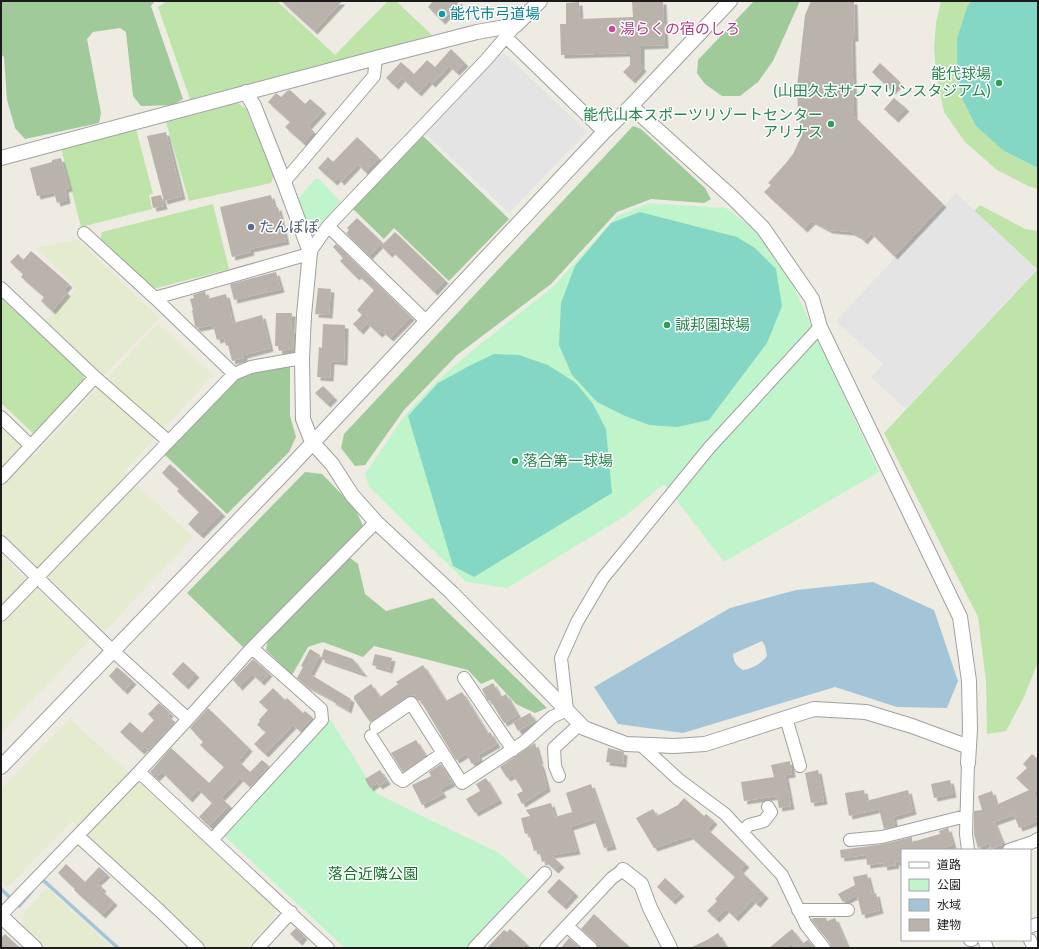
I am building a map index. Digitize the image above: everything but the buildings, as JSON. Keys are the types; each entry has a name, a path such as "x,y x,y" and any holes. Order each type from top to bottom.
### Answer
{"street":[{"path":"154,298 302,256 310,252 328,226 540,1"},
{"path":"1,767 427,322 604,132 631,106 730,1"},
{"path":"1,158 376,58 478,32 516,25"},
{"path":"506,37 604,132"},
{"path":"284,182 374,76 376,58"},
{"path":"246,92 254,106 310,252 304,314 302,359 303,419 312,442 332,464 352,495 376,522 452,593 584,728 626,744 674,746 706,744 814,709 866,712 912,726 969,747"},
{"path":"631,106 733,198 763,228 812,300 820,327 960,617 968,682 970,729 966,816 968,849"},
{"path":"328,226 427,322"},
{"path":"84,233 234,374"},
{"path":"1,288 168,442"},
{"path":"567,710 561,658 577,622 603,578 708,448 820,327"},
{"path":"1,616 234,374 251,367 302,359"},
{"path":"1,478 96,377"},
{"path":"1,417 31,446"},
{"path":"35,948 1,916 139,772 252,648 376,522"},
{"path":"1,542 113,651 188,719"},
{"path":"212,840 322,720 321,709 252,648"},
{"path":"464,678 513,750"},
{"path":"443,753 403,781 398,778 374,732 411,703 443,753 462,783 524,742 552,717 567,710"},
{"path":"786,718 800,766"},
{"path":"558,776 555,766 554,748 580,724"},
{"path":"640,744 678,779 725,814 782,875 806,925 824,948"},
{"path":"139,772 328,948"},
{"path":"742,832 750,825 764,821 771,812 768,807"},
{"path":"850,840 882,837 966,816"},
{"path":"78,836 198,948"},
{"path":"1012,849 1038,839"},
{"path":"550,947 567,926 612,878 623,870 641,884 650,908 670,948"},
{"path":"474,948 545,873"},
{"path":"798,910 848,910"},
{"path":"258,948 291,912"},
{"path":"567,926 591,948"}],"green space":[{"path":"1,1 155,1 151,6 183,99 173,105 141,106 133,96 126,32 120,28 93,32 87,39 101,113 99,123 25,139 15,128 7,100 4,57 1,54"},
{"path":"167,1 277,1 335,55 388,1 396,1 432,35 191,102 158,7"},
{"path":"754,1 800,1 773,61 758,82 740,96 722,96 705,84 697,73 698,60"},
{"path":"941,1 971,1 967,7 1004,151 1038,168 1038,189 1028,186 997,170 965,142 944,112 936,73 934,48 936,23"},
{"path":"238,103 246,109 274,175 271,183 189,201 166,122"},
{"path":"633,126 641,129 705,188 711,199 704,203 651,199 617,212 551,284 457,355 404,410 365,465 355,466 341,448 344,434"},
{"path":"136,129 153,194 149,195 152,209 81,227 61,148"},
{"path":"423,136 509,219 449,281 394,228 384,239 353,209"},
{"path":"315,179 319,179 341,202 317,227 305,224 297,200"},
{"path":"650,203 726,208 756,231 792,283 879,472 724,562 664,484 625,516 507,588 466,582 369,487 365,474 405,415 440,378 479,345 553,287 617,216"},
{"path":"213,204 229,269 157,288 145,287 100,242 102,232"},
{"path":"980,205 1025,229 1038,231 1038,662 1024,697 1006,731 987,734 986,681 978,617 884,433 1037,270 974,211"},
{"path":"78,240 159,318 103,376 45,321 77,289 36,248"},
{"path":"1,298 83,374 86,387 35,435 1,403"},
{"path":"158,324 213,375 123,472 193,537 105,631 1,533 1,426 34,456"},
{"path":"290,365 290,416 296,437 289,452 227,514 164,454 236,377"},
{"path":"305,472 322,474 355,508 363,526 244,648 187,593"},
{"path":"1,555 90,639 1,733"},
{"path":"349,557 358,564 365,594 386,611 433,598 547,708 535,713 516,704 493,679 481,684 468,670 374,646 363,657 323,642 308,647 292,675 266,650 268,639"},
{"path":"70,719 275,907 275,917 246,948 203,948 72,821 8,887 1,880 1,789"},
{"name":"落合近隣公園","path":"330,719 377,794 499,853 532,882 471,948 345,948 223,835"},
{"path":"47,888 112,948 48,948 22,924 24,912"}],"shaded area":[{"name":"能代球場 (山田久志サブマリンスタジアム)","path":"971,1 1038,1 1038,168 1004,151 976,126 962,98 957,69 957,39 967,7"},
{"path":"503,52 587,132 509,213 426,134"},
{"path":"956,193 1037,269 906,409 871,377 883,364 836,321"},
{"name":"誠邦園球場","path":"640,212 737,237 755,248 776,269 782,306 767,343 709,420 677,427 649,425 623,415 597,402 572,375 559,345 561,303 575,266 611,223"},
{"name":"落合第一球場","path":"494,354 519,355 548,365 576,383 593,404 606,429 612,493 474,577 453,566 408,416 438,383"}],"water":[{"path":"873,582 934,610 958,681 947,708 897,707 835,687 683,733 618,724 594,687 730,608 796,590","holes":["762,641 765,646 767,656 753,667 743,670 735,662 733,654"]}],"waterway":[{"path":"40,882 43,880 118,948"},
{"path":"1,889 19,906 32,891"}],"place":[{"name":"能代市弓道場","path":"442,14"},
{"name":"湯らくの宿のしろ","path":"612,29"},
{"name":"能代球場 (山田久志サブマリンスタジアム)","path":"999,83"},
{"name":"能代山本スポーツリゾートセンター アリナス","path":"831,124"},
{"name":"たんぽぽ","path":"251,227"},
{"name":"誠邦園球場","path":"667,325"},
{"name":"落合第一球場","path":"515,461"}]}
